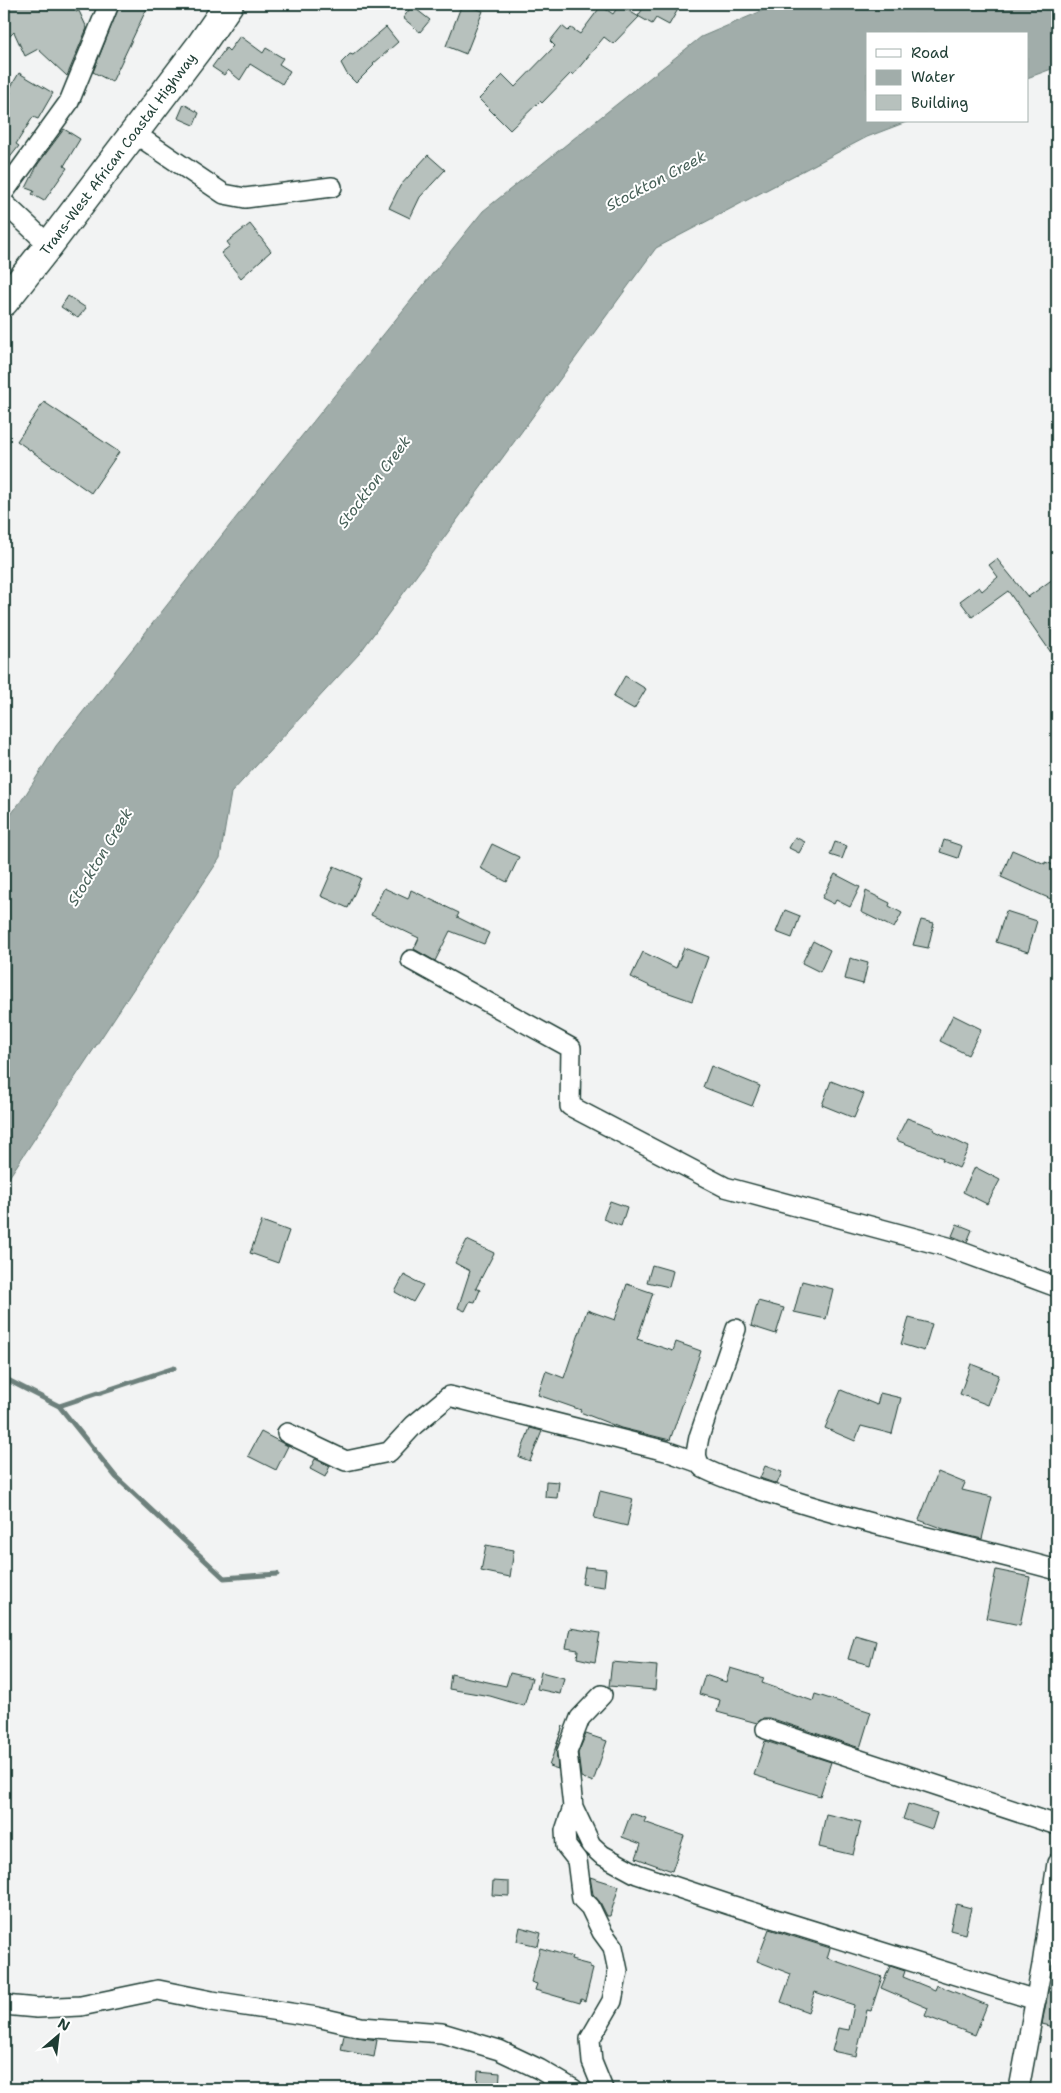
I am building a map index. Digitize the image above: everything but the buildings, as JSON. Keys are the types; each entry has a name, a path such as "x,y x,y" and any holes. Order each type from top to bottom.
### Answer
{"highway":[{"name":"Trans-West African Coastal Highway","path":"4,302 49,246 200,46 229,4"}],"street":[{"path":"4,192 68,102 109,4"},
{"path":"134,133 224,194 245,198 332,187"},
{"path":"4,203 49,246"},
{"path":"411,960 571,1048 570,1106 725,1187 948,1247 1057,1287"},
{"path":"697,1462 696,1451 699,1437 736,1329"},
{"path":"287,1432 346,1461 389,1452 414,1425 449,1396 666,1451 697,1462 712,1473 856,1520 979,1549 1057,1570"},
{"path":"602,1694 580,1718 567,1752 573,1807 591,1846 602,1855 637,1874 730,1905 1036,2000"},
{"path":"766,1729 1057,1825"},
{"path":"573,1807 565,1831 566,1846 577,1860 582,1899 590,1907 602,1932 613,1947 618,1971 612,2000 590,2039 592,2062 603,2089"},
{"path":"1019,2089 1036,2000 1050,1966 1057,1863"},
{"path":"4,2005 37,2008 81,2006 158,1990 212,2001 317,2016 361,2027 442,2033 499,2050 539,2068 573,2089"}],"water":[{"name":"Stockton Creek","path":"778,4 1057,4 1057,67 1028,78 1028,32 866,32 866,122 906,122 867,137 656,248 359,654 231,793 220,858 4,1185 4,824 26,794 56,746 234,520 483,211 701,37"}],"waterway":[{"path":"59,1406 174,1368"},
{"path":"4,1378 59,1406 116,1477 224,1578 277,1574"}]}
